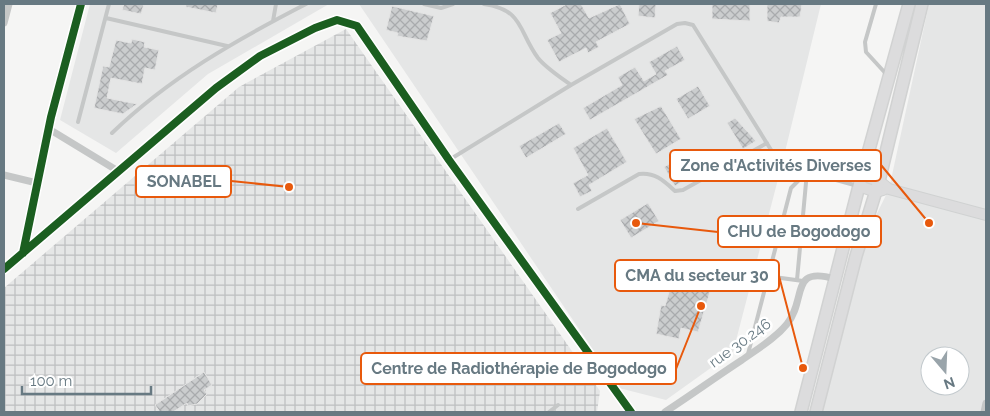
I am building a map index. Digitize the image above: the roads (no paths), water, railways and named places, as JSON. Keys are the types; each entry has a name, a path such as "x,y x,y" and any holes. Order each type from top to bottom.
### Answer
{"main road":[{"path":"801,412 834,279 909,4"},
{"path":"816,412 856,256 877,186 922,4"}],"street":[{"path":"4,23 9,4"},
{"path":"23,253 36,183 81,4"},
{"path":"4,269 216,88 260,56 315,28 337,20 357,26 448,160 631,412"},
{"path":"49,129 118,171"},
{"path":"4,175 36,183"},
{"path":"862,175 877,186"},
{"path":"859,186 877,186 986,215"},
{"path":"800,281 810,275 818,274 834,279"},
{"name":"rue 30.246","path":"665,412 776,336 795,314 800,281"},
{"path":"984,412 986,403"}],"lane":[{"path":"78,122 109,4"},
{"path":"273,21 276,4"},
{"path":"112,133 157,93 227,46 306,4"},
{"path":"424,4 441,8 452,4"},
{"path":"484,4 493,5 514,15 520,22 526,39 539,60 571,85"},
{"path":"876,4 865,42 866,52 889,78"},
{"path":"106,18 227,46"},
{"path":"448,160 571,85 677,24 685,23 693,25 773,153 807,172 859,186"},
{"path":"578,209 639,174 648,173 658,177 675,191 683,190 767,144"},
{"path":"789,162 803,161 862,175"},
{"path":"747,356 791,188 807,172"},
{"path":"752,274 800,281 807,172"},
{"path":"548,412 558,405"}],"place":[{"name":"SONABEL","path":"289,187"},
{"name":"CHU de Bogodogo","path":"636,223"},
{"name":"Zone d'Activités Diverses","path":"929,223"},
{"name":"Centre de Radiothérapie de Bogodogo","path":"701,306"},
{"name":"CMA du secteur 30","path":"803,368"}]}
